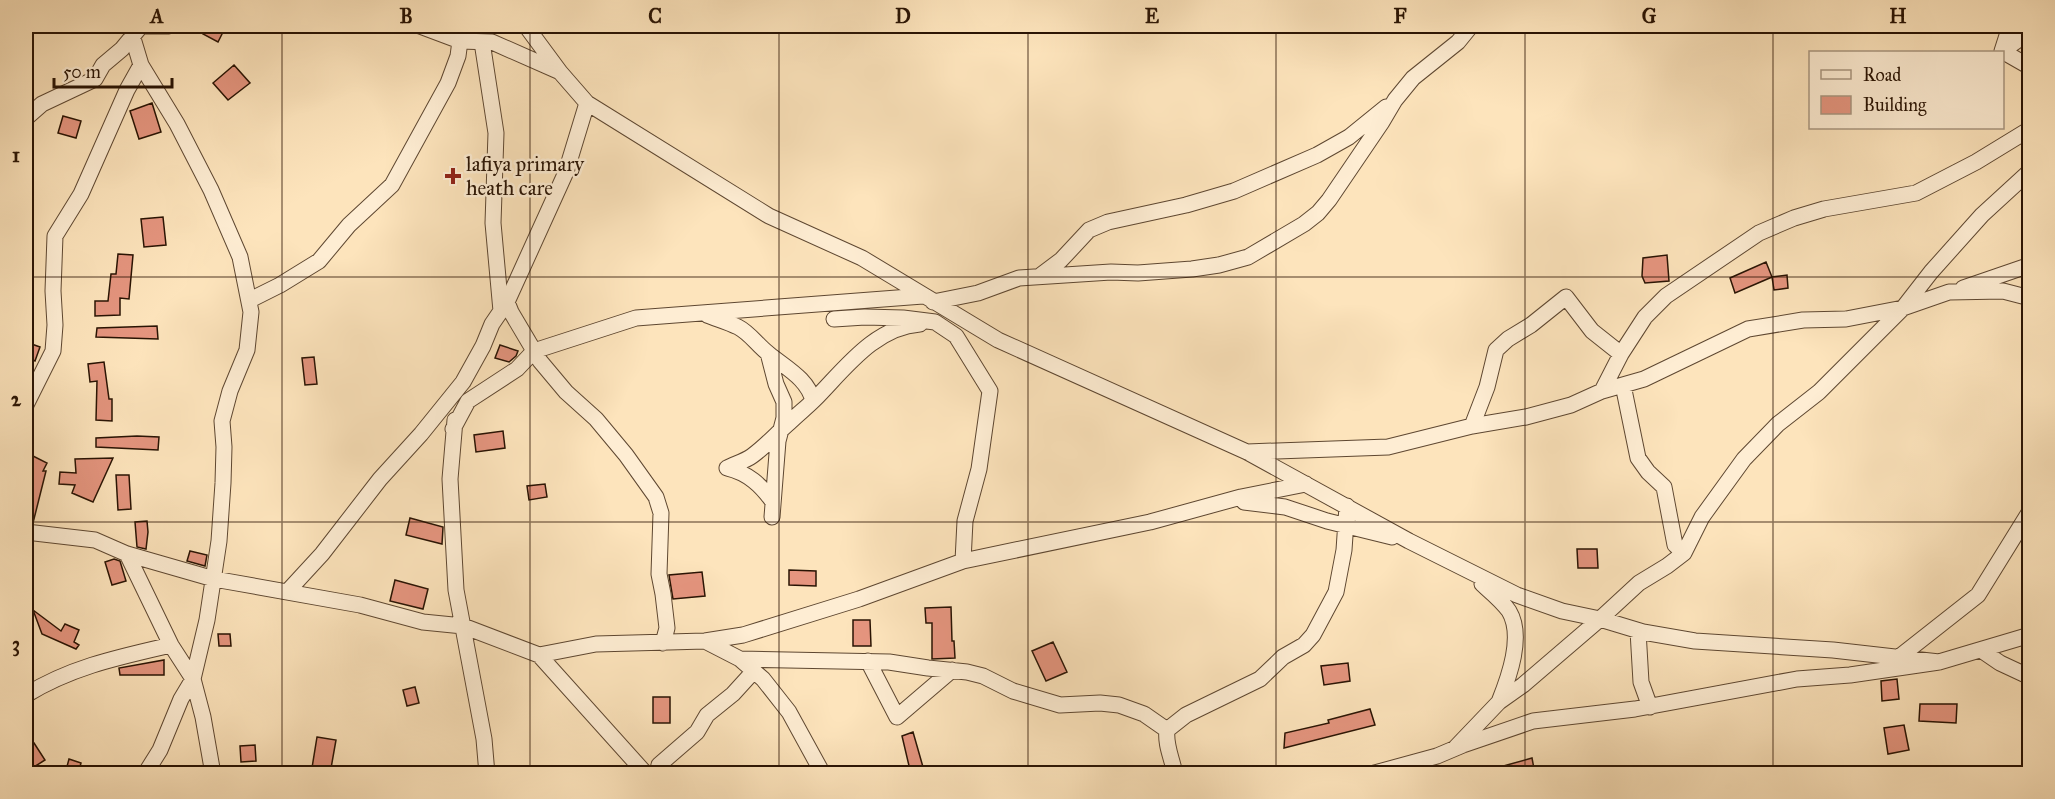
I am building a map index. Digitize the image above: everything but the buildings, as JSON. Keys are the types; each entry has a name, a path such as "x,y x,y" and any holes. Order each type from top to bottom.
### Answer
{"street":[{"path":"26,118 42,104 94,79 103,65 122,49 138,29 168,26"},
{"path":"420,26 461,33 482,42 492,42 560,72"},
{"path":"526,26 587,104 769,216 862,258 998,340 1247,452 1471,574 1517,595 1562,611 1600,619 1638,631 1695,641 1833,650 1938,662"},
{"path":"453,429 468,401 517,369 534,351 636,318 928,299 978,293 1018,278 1111,272 1138,273 1220,265 1248,257 1304,224 1318,213 1395,100 1413,78 1458,42 1471,26"},
{"path":"2002,51 2010,26"},
{"path":"138,29 141,65 177,124 211,190 240,257 250,300 247,350 230,391 222,421 223,483 214,579 207,620 193,679 160,750 145,774"},
{"path":"2002,51 2030,32"},
{"path":"250,300 319,261 349,225 392,185 448,82 458,56 461,33"},
{"path":"482,42 496,133 493,223 504,306 511,312 553,378 596,418 656,497 661,513 659,574 667,628 663,643"},
{"path":"2004,52 2030,67"},
{"path":"28,396 53,351 55,236 81,194 127,90 141,65"},
{"path":"1041,276 1061,260 1089,230 1108,222 1186,205 1234,191 1349,137 1395,100"},
{"path":"26,101 42,104"},
{"path":"286,592 322,554 380,479 421,434 462,382 504,306 566,172 587,104"},
{"path":"1602,391 1621,354 1645,317 1666,296 1759,233 1794,218 1824,209 1916,193 1976,162 2030,129"},
{"path":"1456,747 1499,702 1523,685 1600,619 1639,582 1684,553 1702,517 1744,459 1778,424 1819,392 1903,308 1931,272 1982,215 2030,171"},
{"path":"1247,452 1388,447 1472,426 1526,417 1570,405 1602,391 1644,379 1748,329 1803,320 1846,319 1903,308 2030,265"},
{"path":"1949,292 2003,291 2030,298"},
{"path":"1472,426 1487,387 1497,350 1508,339 1531,325 1566,297 1592,332 1621,354"},
{"path":"702,313 739,327 768,354 794,372 812,394 813,401"},
{"path":"834,319 884,317 935,322 956,336 990,391 979,469 965,521 963,561"},
{"path":"768,354 776,384 784,402 784,418 781,430 778,441 772,510 767,494 746,474 727,468 751,457 781,430 813,401 852,360 875,341 912,324 935,322"},
{"path":"462,382 453,429 450,479 456,591 484,739 487,774"},
{"path":"1623,385 1638,458 1648,472 1664,487 1675,545 1684,553"},
{"path":"539,655 596,644 705,641 743,635 794,621 963,561 1150,522 1306,484"},
{"path":"1218,504 1251,502 1285,507 1347,526 1409,541"},
{"path":"1175,774 1166,741 1167,730 1186,715 1260,679 1283,657 1304,645 1313,635 1336,592 1347,526 1347,506"},
{"path":"1898,658 1978,595 2030,511"},
{"path":"26,532 95,540 127,554 214,579 360,605 423,622 464,626 539,655 646,774"},
{"path":"127,554 171,645 193,679 203,717 213,774"},
{"path":"1471,574 1509,611 1514,624 1515,648 1509,677 1499,702"},
{"path":"1638,631 1641,682 1650,706"},
{"path":"1371,774 1437,756 1456,747 1533,721 1650,706 1797,679 1850,675 1938,662 2030,635"},
{"path":"705,641 740,659 763,679 789,712 823,774"},
{"path":"26,694 80,668 171,645"},
{"path":"1981,650 2000,663 2030,677"},
{"path":"740,659 868,661 967,672 1060,705 1101,703 1119,705 1144,714 1167,730"},
{"path":"868,661 897,717 952,670"},
{"path":"657,774 663,760 697,732 707,715 753,672"}],"place":[{"name":"lafiya primary heath care","path":"453,176"}]}
